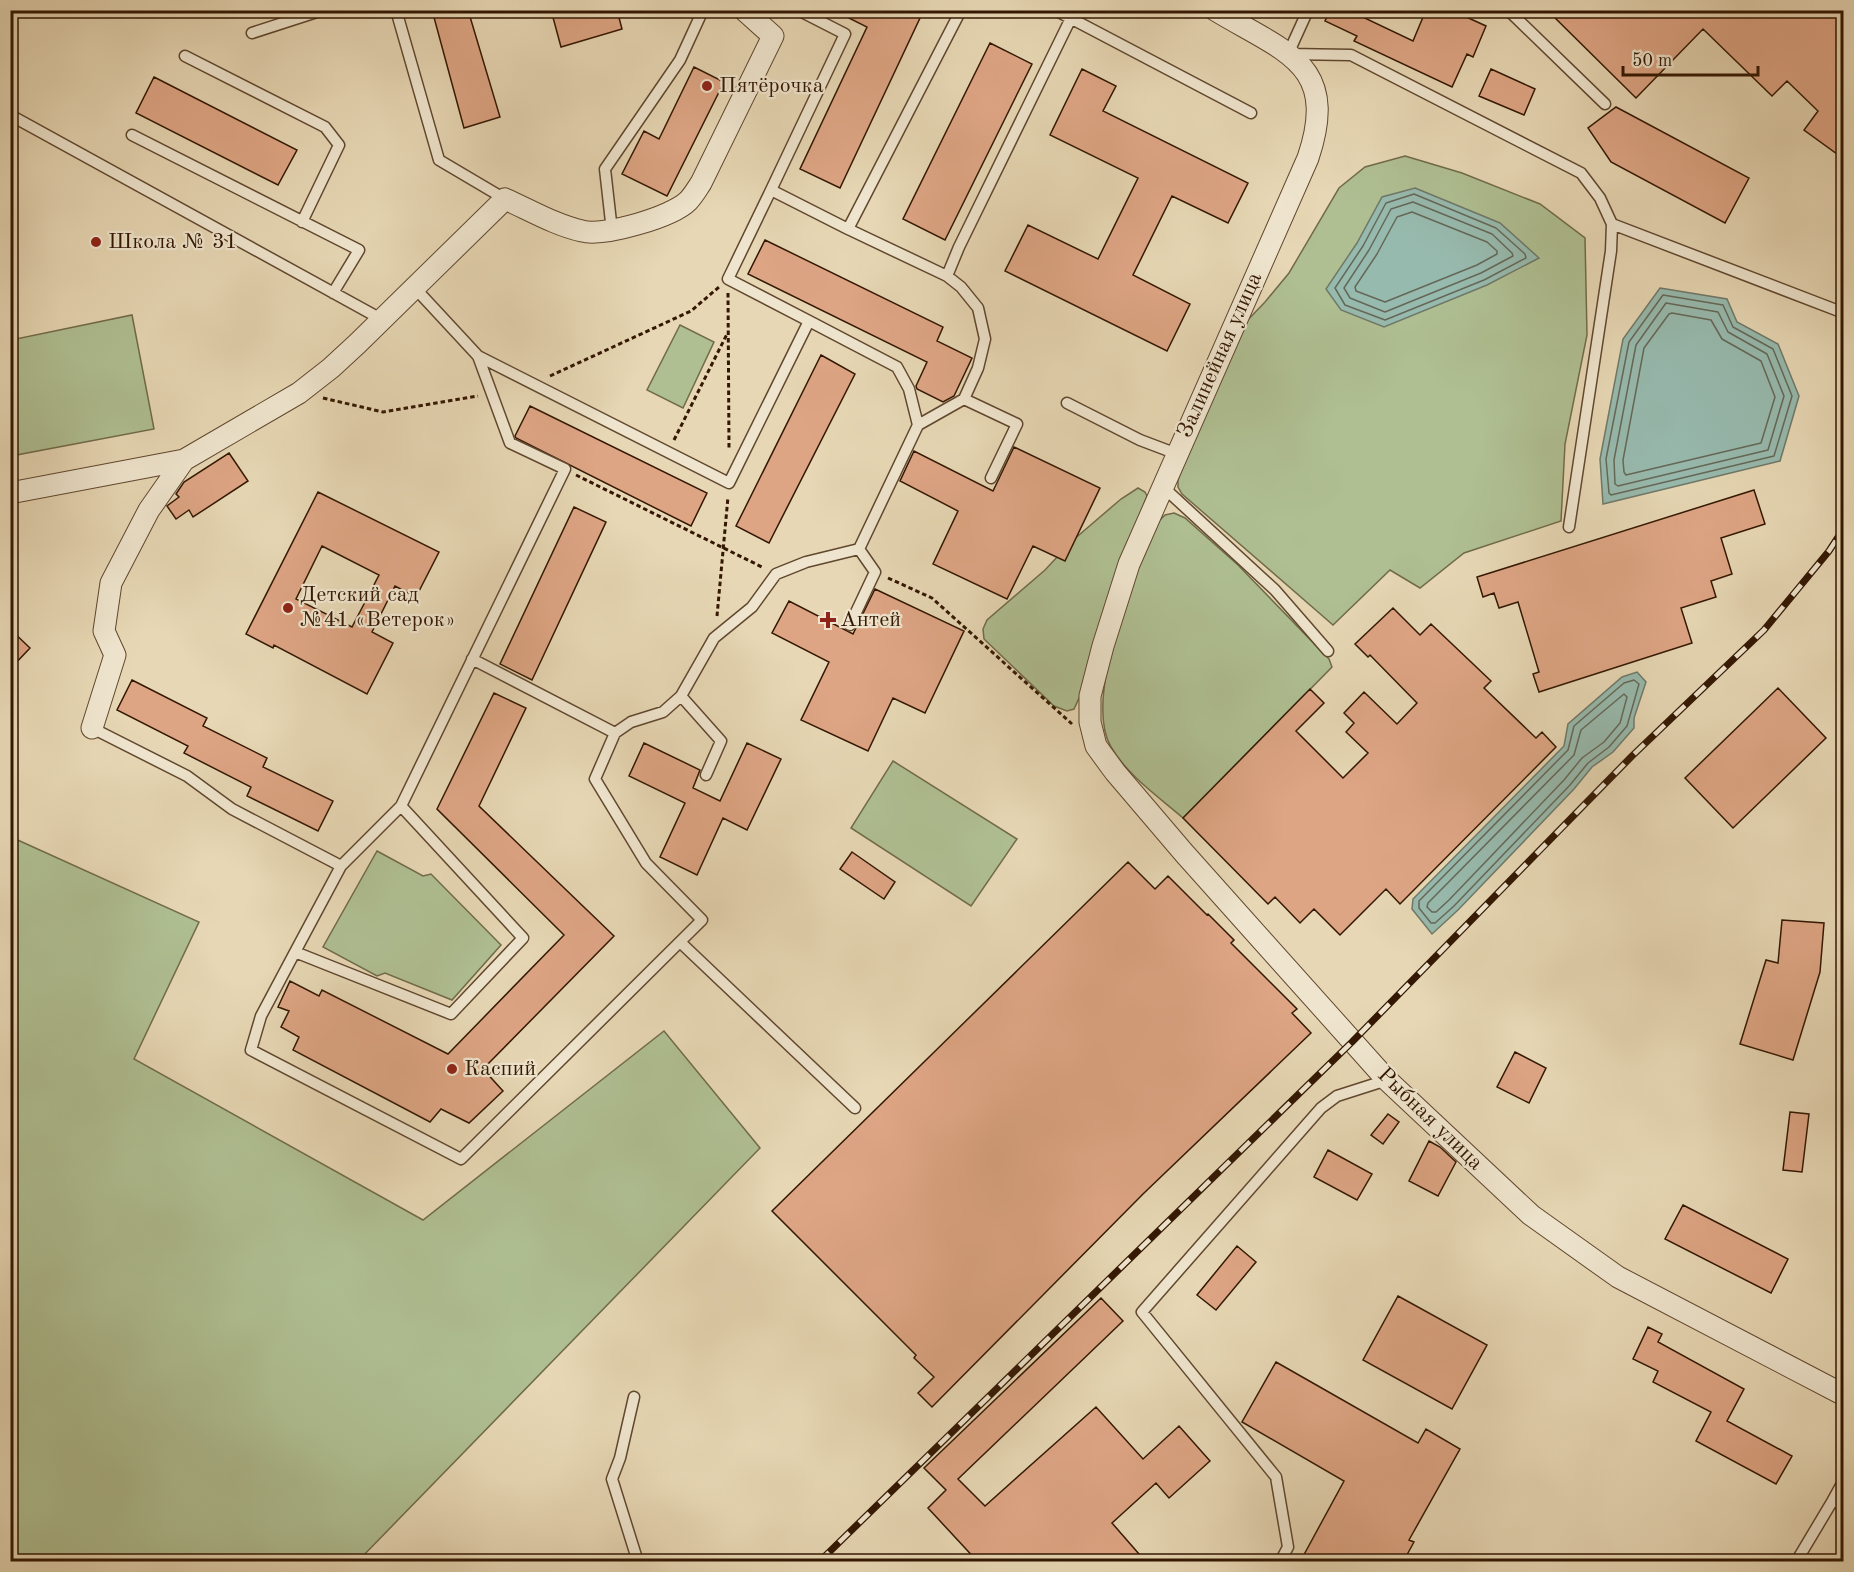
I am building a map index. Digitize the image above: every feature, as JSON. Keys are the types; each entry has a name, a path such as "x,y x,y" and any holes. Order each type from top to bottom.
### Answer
{"street":[{"path":"10,493 184,460 299,393 332,368 505,199 584,232 612,231 657,218 687,203 701,183 773,36 744,10"},
{"name":"Залинейная улица","path":"1096,746 1089,722 1089,710 1100,655 1129,564 1308,158 1317,123 1318,106 1315,91 1311,78 1302,66 1288,54 1215,10"},
{"path":"92,728 115,656 104,631 111,583 149,510 184,460"},
{"name":"Рыбная улица","path":"1096,746 1114,772 1184,854 1387,1080 1531,1215 1618,1277 1844,1395"}],"lane":[{"path":"252,33 323,10"},
{"path":"396,10 439,160 505,199"},
{"path":"612,231 604,169 680,60 703,10"},
{"path":"798,10 845,34 728,279 897,368 909,389 918,425"},
{"path":"848,229 961,10"},
{"path":"1055,10 1251,112"},
{"path":"1308,10 1288,54 1351,55 1581,173 1600,198 1612,224 1611,251 1569,527"},
{"path":"1508,10 1605,104"},
{"path":"947,276 1071,18"},
{"path":"185,56 325,127 339,146 302,222"},
{"path":"10,115 381,319"},
{"path":"132,135 359,250 333,293"},
{"path":"771,190 947,276 961,287 978,308 985,339 978,368 964,399 918,425 859,549"},
{"path":"1612,224 1844,313"},
{"path":"414,287 478,356 729,483 809,321"},
{"path":"478,356 510,443 564,469 401,806 341,866 261,1016 251,1050 461,1159 702,920 646,863 595,779 615,733 631,722 663,712 681,696 714,638 752,607 776,574 806,562 859,549"},
{"path":"964,399 1017,424 991,478"},
{"path":"1067,403 1140,440 1176,454"},
{"path":"1162,486 1275,590 1328,651"},
{"path":"850,625 875,572 859,549"},
{"path":"472,659 615,733"},
{"path":"681,696 721,741 706,774"},
{"path":"92,728 187,776 232,809 341,866"},
{"path":"295,952 451,1014 523,938 401,806"},
{"path":"680,942 855,1108"},
{"path":"1280,1562 1288,1547 1276,1477 1142,1312 1321,1108 1337,1096 1387,1080"},
{"path":"634,1397 620,1458 612,1479 638,1562"},
{"path":"1796,1562 1844,1480"},
{"path":"1833,1500 1844,1506"}],"path":[{"path":"714,638 729,483 728,279"},
{"path":"532,384 691,311 728,279"},
{"path":"668,452 728,332"},
{"path":"299,393 383,412 434,405 491,393"},
{"path":"564,469 776,574"},
{"path":"875,572 932,598 1096,746"}],"green space":[{"path":"1405,156 1462,173 1540,204 1585,238 1587,335 1565,444 1561,521 1464,553 1420,588 1390,570 1333,625 1182,494 1178,487 1178,480 1209,396 1242,326 1289,273 1339,188 1365,167"},
{"path":"132,315 154,429 11,456 11,340"},
{"path":"680,325 714,342 683,408 647,390"},
{"path":"1138,488 1147,496 1116,576 1085,685 1074,709 1067,711 1054,706 984,639 983,629 987,620 1045,570 1072,541 1121,499"},
{"path":"1174,513 1185,518 1238,565 1329,659 1332,667 1183,818 1144,786 1118,758 1111,747 1104,725 1103,698 1115,634 1137,570 1158,522 1165,515"},
{"path":"893,761 1017,839 971,906 851,828"},
{"path":"11,837 199,922 134,1059 423,1220 664,1031 760,1148 358,1561 11,1561"},
{"path":"377,851 423,876 431,874 501,945 452,1000 385,973 377,976 323,947"}],"water":[{"path":"1415,188 1500,223 1539,258 1487,285 1384,327 1341,310 1326,289 1357,243 1382,197"},
{"path":"1660,288 1727,299 1737,322 1778,344 1799,396 1780,461 1603,504 1600,459 1623,339"},
{"path":"1637,672 1646,682 1634,718 1634,728 1613,752 1592,767 1574,789 1432,934 1412,909 1413,899 1564,746 1568,724 1622,677"}],"building":[{"path":"432,10 468,10 500,117 464,128"},
{"path":"551,10 617,10 622,29 561,47"},
{"path":"833,10 904,10 920,18 840,188 800,169 867,27"},
{"path":"1330,10 1348,10 1413,41 1426,10 1451,10 1486,26 1473,57 1467,54 1452,87 1354,41 1357,36 1325,21"},
{"path":"1547,10 1844,10 1844,159 1804,130 1818,111 1787,81 1772,96 1703,29 1636,98"},
{"path":"990,43 1032,64 945,240 903,219"},
{"path":"694,67 724,82 667,196 622,174 644,131 659,139"},
{"path":"1082,69 1116,86 1103,111 1248,183 1228,223 1172,196 1133,275 1190,304 1167,351 1005,271 1028,225 1098,259 1138,178 1050,135"},
{"path":"1491,69 1535,89 1524,115 1479,96"},
{"path":"154,77 297,150 278,185 136,113"},
{"path":"1616,107 1749,178 1725,223 1611,162 1588,128"},
{"path":"765,240 943,327 937,341 972,358 954,396 943,402 917,389 916,386 927,362 748,274"},
{"path":"821,355 855,374 769,543 736,526"},
{"path":"530,406 707,493 691,526 516,438"},
{"path":"1014,447 1100,488 1065,561 1033,546 1007,599 933,564 958,511 900,481 914,451 993,491"},
{"path":"229,453 248,481 193,517 189,510 176,519 167,506 179,497 176,494 184,482"},
{"path":"1754,490 1765,524 1721,538 1732,574 1711,581 1716,597 1681,608 1692,643 1539,692 1533,674 1539,672 1518,602 1499,608 1494,593 1483,597 1477,577"},
{"path":"318,492 439,552 416,597 395,586 372,632 393,643 367,694 274,645 273,648 246,634","holes":["322,546 379,575 352,627 296,599"]},
{"path":"574,507 606,522 532,680 500,664"},
{"path":"875,589 964,631 925,713 893,698 868,751 801,720 829,662 772,633 789,601 853,634"},
{"path":"1393,608 1420,635 1431,624 1491,681 1484,688 1536,738 1542,732 1556,747 1400,904 1386,889 1340,935 1314,909 1300,923 1275,897 1268,904 1183,818 1310,689 1324,703 1296,731 1343,778 1368,753 1346,732 1354,723 1344,713 1364,692 1397,724 1417,703 1370,655 1368,657 1355,644"},
{"path":"10,629 30,648 10,669"},
{"path":"132,680 207,718 203,726 267,758 263,767 333,801 318,831 247,796 251,787 184,753 188,746 117,710"},
{"path":"1778,688 1826,738 1733,828 1685,778"},
{"path":"494,693 526,708 479,806 614,936 483,1069 503,1091 469,1123 441,1109 430,1122 293,1050 299,1037 281,1027 289,1011 278,1007 290,981 319,996 322,990 448,1054 564,935 437,809"},
{"path":"644,743 700,770 693,788 720,801 747,743 781,759 747,830 723,818 697,875 660,857 685,803 629,776"},
{"path":"852,852 895,882 884,899 840,869"},
{"path":"1128,862 1155,889 1168,876 1234,940 1231,943 1297,1009 1292,1013 1311,1033 1143,1194 932,1407 918,1393 934,1377 914,1358 916,1355 772,1211"},
{"path":"1782,920 1824,923 1820,972 1793,1060 1740,1044 1766,960 1778,963"},
{"path":"1515,1052 1546,1068 1529,1103 1497,1087"},
{"path":"1790,1112 1809,1114 1802,1172 1783,1170"},
{"path":"1388,1114 1399,1122 1383,1144 1371,1135"},
{"path":"1429,1141 1440,1147 1456,1162 1438,1196 1409,1181"},
{"path":"1328,1150 1372,1174 1357,1200 1314,1177"},
{"path":"1683,1205 1788,1259 1771,1293 1665,1239"},
{"path":"1237,1246 1256,1262 1216,1310 1197,1295"},
{"path":"1398,1296 1487,1345 1452,1409 1363,1360"},
{"path":"1101,1298 1123,1321 958,1479 985,1506 1096,1407 1143,1459 1179,1426 1210,1461 1169,1498 1156,1483 1112,1523 1146,1562 978,1562 928,1508 946,1490 924,1468"},
{"path":"1648,1327 1662,1334 1658,1342 1744,1389 1727,1421 1792,1456 1776,1484 1696,1441 1711,1412 1653,1382 1658,1371 1633,1359"},
{"path":"1276,1362 1418,1443 1426,1429 1460,1449 1409,1540 1414,1542 1403,1562 1300,1562 1344,1481 1242,1422"}],"railway":[{"path":"819,1562 1352,1042 1632,756 1764,630 1829,551 1844,528"}],"place":[{"name":"Пятёрочка","path":"707,86"},
{"name":"Школа № 31","path":"96,242"},
{"name":"Детский сад №41 «Ветерок»","path":"288,608"},
{"name":"Антей","path":"828,620"},
{"name":"Каспий","path":"452,1069"}]}
